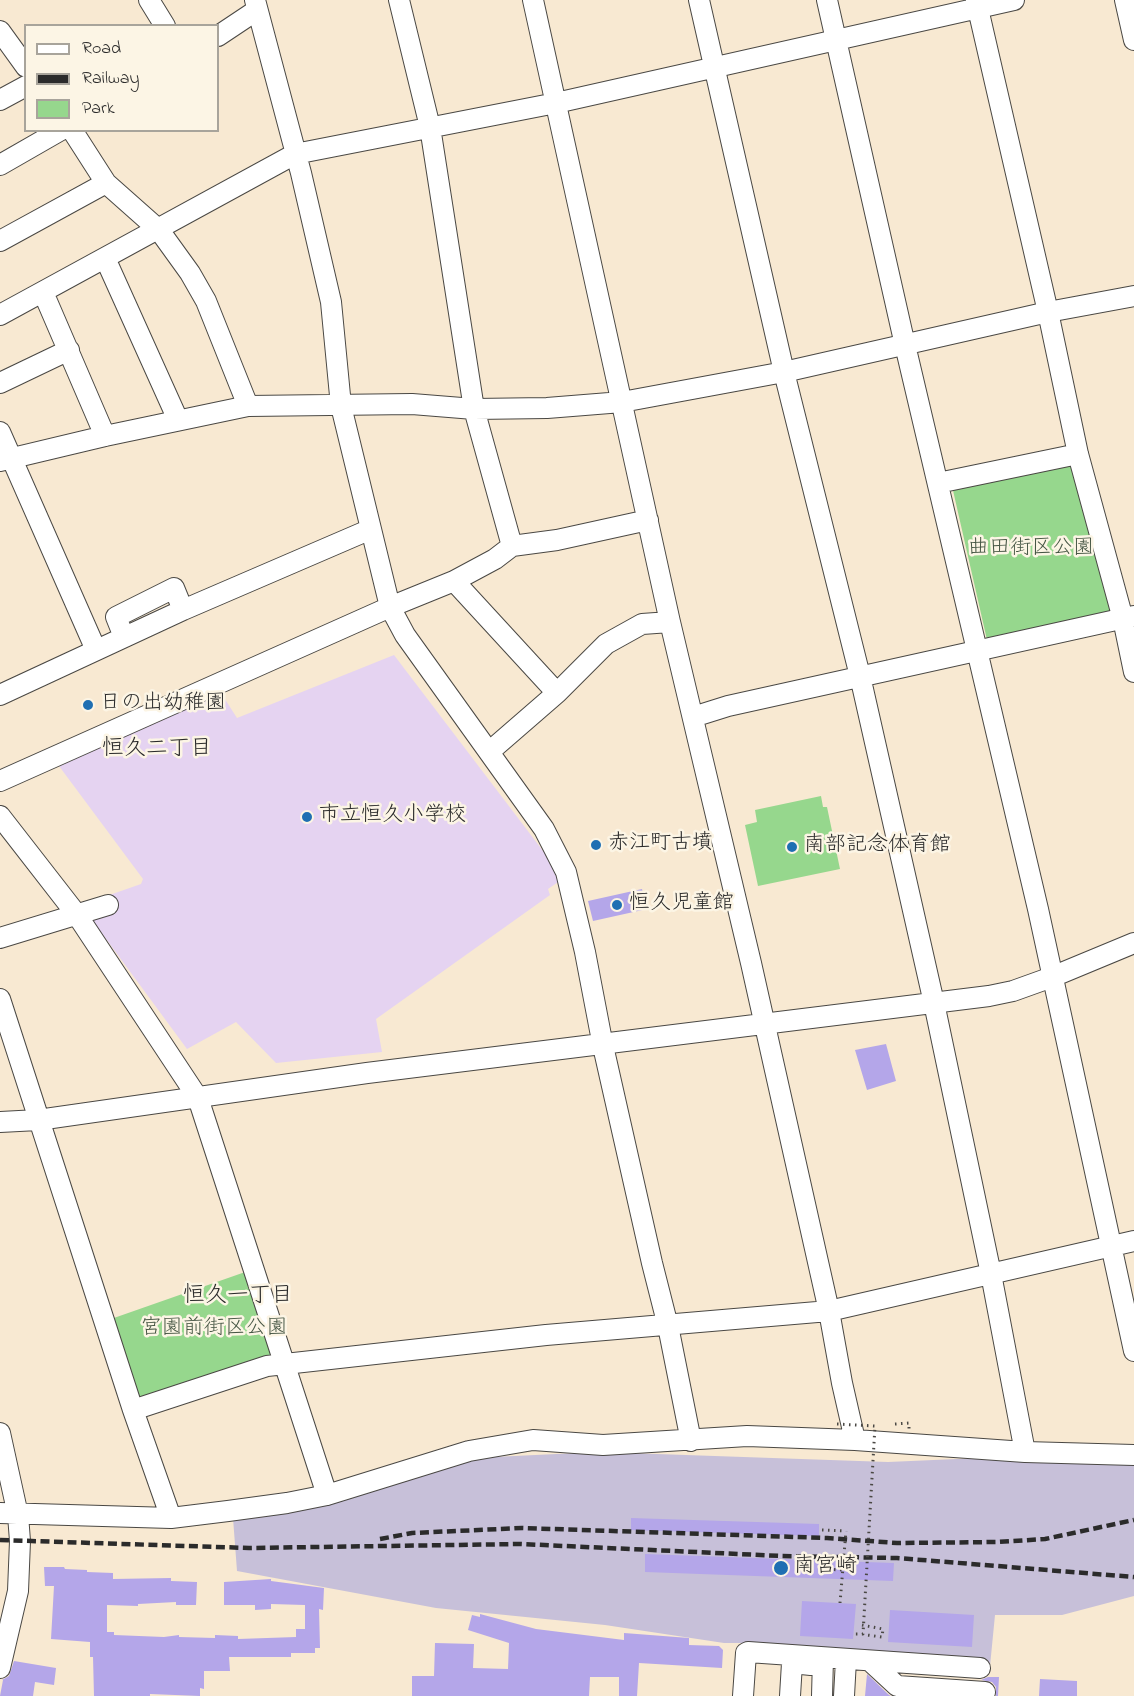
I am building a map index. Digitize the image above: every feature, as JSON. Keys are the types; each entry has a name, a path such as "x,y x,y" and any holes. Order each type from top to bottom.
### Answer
{"street":[{"path":"149,0 164,24"},
{"path":"399,0 430,127 474,409 512,546"},
{"path":"532,0 670,622 829,1311 855,1440"},
{"path":"699,0 784,372 860,676 934,1003 991,1274 1025,1452"},
{"path":"827,0 905,345 978,651 1134,1351"},
{"path":"0,315 295,154 556,103 714,66 836,41 976,5 1014,0"},
{"path":"1125,0 1134,40"},
{"path":"219,35 256,5 331,302 341,406 390,607 405,635 544,829 566,872 585,952 603,1046 668,1326 691,1441"},
{"path":"976,5 1048,312 1078,454 1128,617 1134,672"},
{"path":"0,31 24,64"},
{"path":"0,100 24,87"},
{"path":"0,165 58,132"},
{"path":"73,132 106,183 159,230 190,273 206,301 248,406"},
{"path":"0,241 106,183"},
{"path":"105,258 178,420"},
{"path":"43,292 105,436"},
{"path":"6,460 105,436 248,406 412,404 474,409 547,408 622,402 784,372 1048,312 1134,296"},
{"path":"0,383 69,350"},
{"path":"0,432 6,460 96,650"},
{"path":"939,483 1078,454"},
{"path":"0,781 390,607 454,581 495,560 512,546 557,540 648,520"},
{"path":"0,695 183,610 371,530"},
{"path":"454,581 557,693"},
{"path":"693,717 728,706 1128,617"},
{"path":"489,752 557,693 606,644 642,624 670,622"},
{"path":"0,816 77,915 198,1098 327,1495"},
{"path":"0,938 108,905"},
{"path":"0,1122 38,1120 378,1072 603,1046 764,1023 989,996 1013,991 1052,977 1134,943"},
{"path":"0,999 133,1410 171,1518"},
{"path":"133,1410 267,1366 546,1335 829,1311 1134,1242"},
{"path":"0,1433 9,1514 20,1541 18,1591 0,1668"},
{"path":"9,1514 171,1518 287,1503 327,1495 469,1451 533,1440 603,1445 747,1436 855,1440 1025,1452 1134,1455"},
{"path":"743,1696 746,1653 748,1652 846,1665 980,1668"},
{"path":"790,1696 792,1663 823,1662"},
{"path":"822,1696 823,1662"},
{"path":"844,1696 846,1665"},
{"path":"877,1667 897,1686 985,1692"}],"path":[{"path":"837,1424 875,1426 863,1634 854,1634"},
{"path":"822,1530 846,1531 840,1603"},
{"path":"822,1569 843,1570"},
{"path":"862,1624 883,1629 882,1637 867,1635"}],"shaded area":[{"name":"市立恒久小学校","path":"394,655 556,868 561,880 548,889 550,895 376,1019 382,1052 276,1063 236,1022 187,1049 81,905 141,884 143,879 59,766 221,693 237,718"},
{"path":"599,1452 888,1462 1002,1457 1134,1459 1134,1596 1062,1615 995,1615 990,1666 856,1656 756,1643 724,1643 605,1625 436,1608 237,1571 233,1518 471,1460"}],"green space":[{"name":"曲田街区公園","path":"1074,459 1110,611 987,640 952,486"},
{"name":"南部記念体育館","path":"821,796 823,807 827,807 840,869 758,886 745,825 757,822 755,810"},
{"name":"宮園前街区公園","path":"248,1271 273,1358 144,1401 137,1395 111,1319"}],"building":[{"name":"恒久児童館","path":"642,889 647,909 593,921 588,901"},
{"path":"886,1044 896,1081 867,1090 855,1050"},
{"path":"631,1518 819,1524 819,1536 631,1530"},
{"path":"645,1554 894,1563 893,1581 645,1572"},
{"path":"44,1567 113,1573 113,1579 171,1578 171,1581 197,1582 196,1605 176,1605 176,1602 138,1604 138,1606 107,1605 107,1632 114,1632 114,1635 164,1637 179,1635 179,1637 215,1638 215,1635 238,1636 238,1639 296,1637 296,1629 305,1629 305,1605 271,1604 271,1609 255,1610 255,1605 224,1605 224,1582 271,1579 271,1581 324,1588 323,1610 319,1609 320,1648 315,1648 315,1653 291,1653 291,1657 229,1657 230,1671 204,1671 204,1689 200,1688 200,1696 150,1694 150,1696 94,1696 93,1657 90,1657 90,1642 51,1639 54,1586 45,1586"},
{"path":"802,1601 856,1604 853,1639 800,1636"},
{"path":"890,1610 974,1615 972,1647 888,1642"},
{"path":"480,1614 536,1629 624,1640 624,1633 689,1638 689,1645 719,1646 723,1650 722,1668 639,1663 637,1696 619,1696 619,1677 590,1677 589,1696 412,1696 412,1676 434,1676 435,1643 474,1644 473,1668 508,1669 509,1643 468,1630 472,1615 480,1617"},
{"path":"14,1661 56,1668 54,1685 35,1682 33,1696 0,1696 2,1680 9,1676"},
{"path":"867,1674 889,1695 891,1696 865,1696"},
{"path":"988,1677 999,1677 998,1696 996,1696 996,1687 992,1682 981,1680"},
{"path":"1040,1679 1077,1681 1077,1696 1039,1696"}],"railway":[{"path":"380,1539 412,1533 522,1528 827,1538 897,1543 997,1542 1045,1539 1134,1520"},
{"path":"0,1540 249,1548 521,1544 782,1556 897,1558 1134,1577"}],"place":[{"name":"日の出幼稚園","path":"88,705"},
{"name":"市立恒久小学校","path":"307,817"},
{"name":"赤江町古墳","path":"596,845"},
{"name":"南部記念体育館","path":"792,847"},
{"name":"恒久児童館","path":"617,905"},
{"name":"南宮崎","path":"781,1568"}],"district":[{"name":"恒久二丁目","path":"157,750"},
{"name":"恒久一丁目","path":"238,1297"}]}
